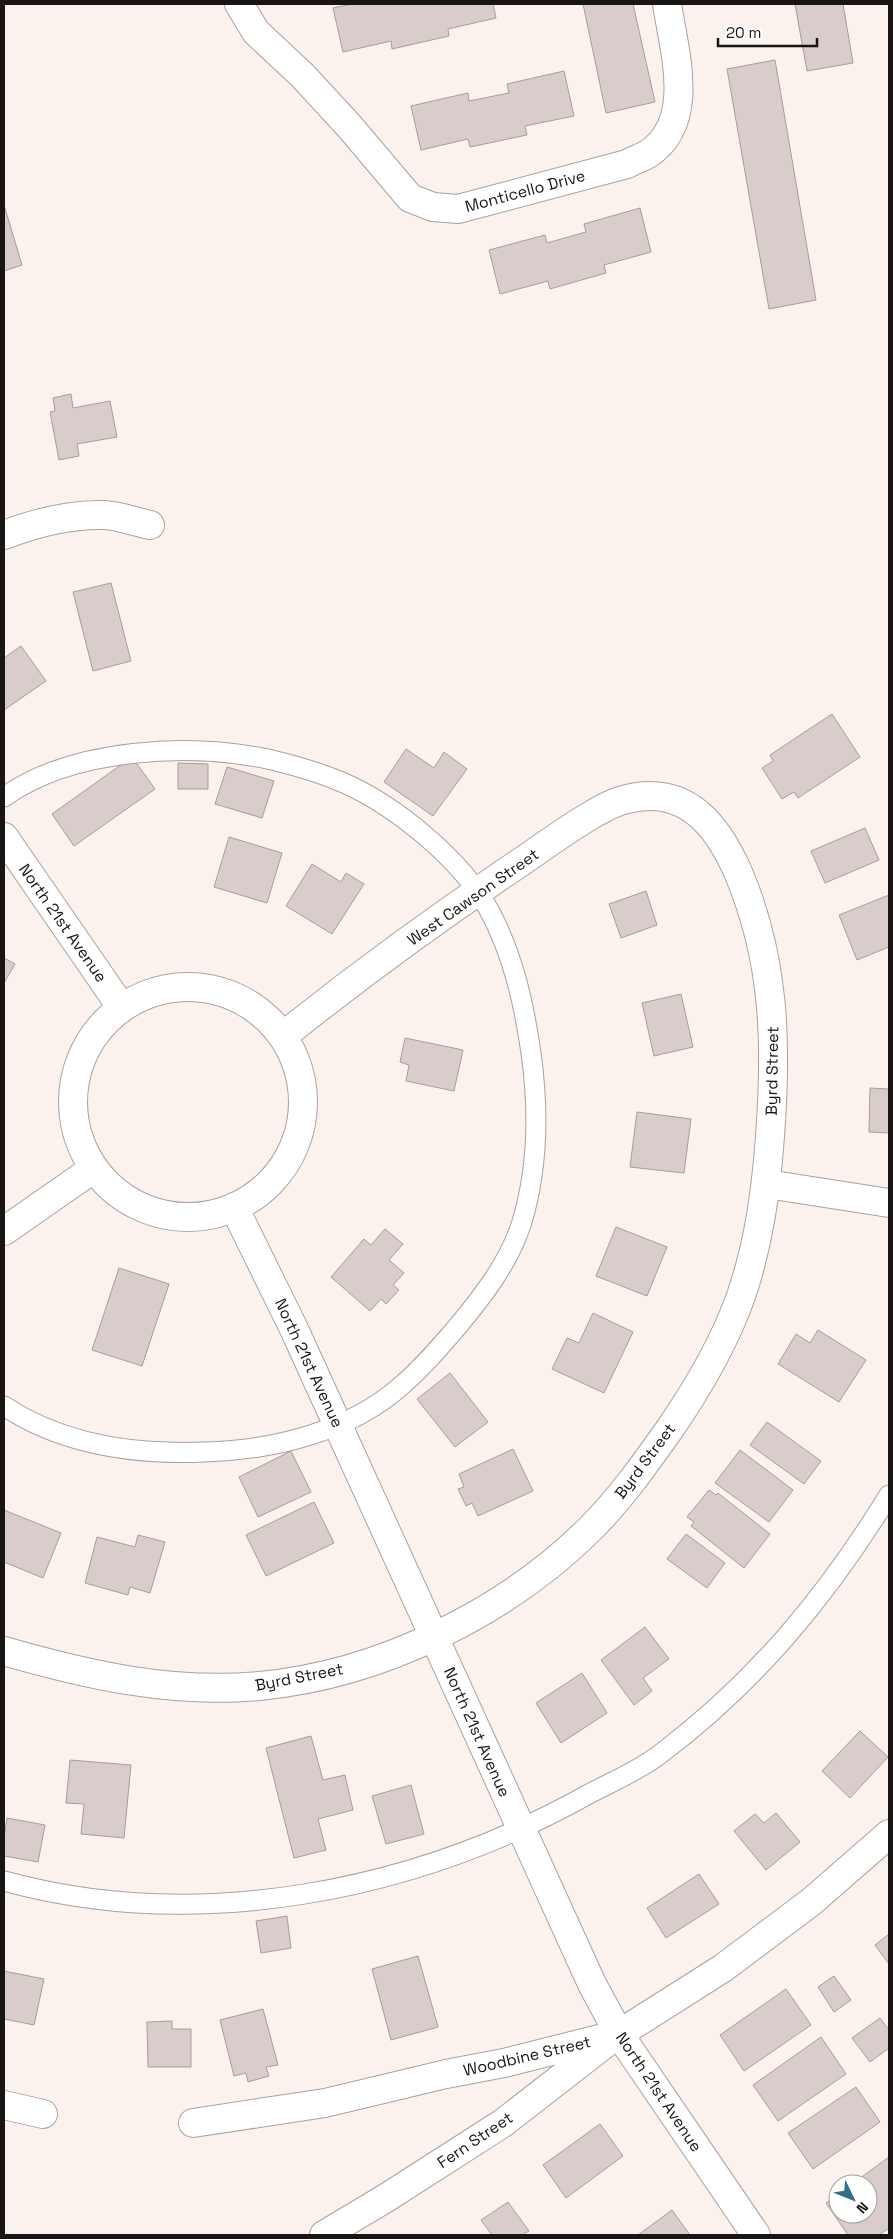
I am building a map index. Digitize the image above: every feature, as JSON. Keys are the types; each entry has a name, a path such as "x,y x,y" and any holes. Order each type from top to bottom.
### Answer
{"street":[{"name":"Monticello Drive","path":"239,4 256,32 303,76 350,127 410,198 433,207 458,209 627,164 649,153 668,132 676,114 680,90 667,4"},
{"path":"4,534 22,528 78,516 107,515 150,525"},
{"name":"West Cawson Street","path":"283,1036 478,891 597,811 623,800 650,796 678,800"},
{"name":"Byrd Street","path":"4,1651 74,1671 127,1682 193,1688 260,1686 324,1675 387,1656 434,1636 485,1610 541,1572 592,1527 644,1466 696,1390 720,1345 740,1298 759,1236 767,1184 774,1090 774,1013 763,949 744,886 726,846 708,821 678,800"},
{"name":"North 21st Avenue","path":"4,837 122,1008"},
{"path":"178,987 208,989 237,998 257,1010 283,1036 296,1062 303,1090 302,1119 294,1147 280,1172 260,1192 234,1207 209,1215 183,1217 157,1213 133,1204 111,1188 94,1169 80,1142 73,1113 74,1083 83,1054 100,1028 122,1008 149,994 163,990 178,987"},
{"path":"4,1231 94,1169"},
{"path":"767,1184 889,1203"},
{"name":"North 21st Avenue","path":"234,1207 338,1425 592,1984 619,2034 756,2235"},
{"name":"Woodbine Street","path":"193,2124 325,2103 446,2074 504,2063 619,2034 723,1968 811,1902 889,1834"},
{"name":"Fern Street","path":"324,2235 386,2198 503,2123 584,2058 619,2034"},
{"path":"4,2105 43,2114"}],"lane":[{"path":"4,797 24,783 70,767 128,754 188,750 246,754 303,768 347,784 396,814 441,849 478,891 491,913 513,966 524,1011 534,1072 536,1123 529,1192 520,1227 506,1260 475,1307 439,1349 400,1388 364,1412 338,1425 287,1441 236,1450 166,1454 108,1448 58,1433 4,1406"},
{"path":"4,1881 37,1890 94,1900 181,1906 239,1903 342,1887 434,1862 521,1829 561,1810 657,1757 697,1725 758,1668 814,1606 854,1551 889,1495"}],"building":[{"path":"352,4 493,4 496,18 448,29 449,36 392,49 391,41 343,52 333,8"},
{"path":"583,4 633,4 655,102 606,113"},
{"path":"795,4 843,4 853,63 807,71"},
{"path":"775,60 816,300 769,309 727,69"},
{"path":"564,71 574,116 525,126 527,135 470,147 468,139 421,150 411,106 468,93 469,101 509,93 507,84"},
{"path":"4,205 22,265 4,271"},
{"path":"640,208 651,252 604,265 606,273 550,289 548,281 500,294 489,250 545,235 547,243 586,232 584,224"},
{"path":"71,394 73,408 110,401 117,437 77,444 79,456 59,460 50,412 55,411 53,398"},
{"path":"111,583 131,661 93,671 73,592"},
{"path":"21,646 46,681 4,710 4,658"},
{"path":"832,714 860,757 798,798 794,792 782,799 762,768 773,761 770,755"},
{"path":"406,749 434,768 444,752 467,769 433,816 384,782"},
{"path":"132,757 155,789 74,846 52,814"},
{"path":"178,763 208,764 208,789 178,789"},
{"path":"227,767 274,781 262,818 215,804"},
{"path":"865,828 879,860 825,883 811,851"},
{"path":"229,837 282,853 267,903 214,887"},
{"path":"312,864 341,882 346,873 364,884 332,934 286,906"},
{"path":"646,891 657,925 621,938 609,904"},
{"path":"889,895 889,947 857,960 839,915"},
{"path":"4,958 15,964 4,983"},
{"path":"681,994 693,1047 654,1056 642,1003"},
{"path":"405,1038 463,1050 454,1091 406,1081 409,1065 400,1062"},
{"path":"870,1088 889,1089 889,1133 869,1132"},
{"path":"637,1112 691,1119 684,1173 630,1167"},
{"path":"616,1227 667,1247 647,1296 596,1276"},
{"path":"385,1229 403,1244 389,1260 404,1273 393,1285 399,1290 386,1304 381,1299 370,1311 331,1277 364,1239 371,1245"},
{"path":"119,1268 169,1284 142,1366 92,1350"},
{"path":"593,1313 633,1332 604,1393 552,1369 567,1338 579,1343"},
{"path":"818,1330 866,1360 839,1402 778,1364 796,1334 810,1343"},
{"path":"450,1373 488,1422 455,1447 417,1399"},
{"path":"767,1422 821,1461 804,1484 750,1445"},
{"path":"513,1449 533,1491 478,1516 472,1503 466,1506 458,1489 464,1487 459,1474"},
{"path":"740,1450 793,1490 769,1522 715,1483"},
{"path":"291,1451 311,1492 258,1517 239,1477"},
{"path":"709,1490 716,1495 718,1493 770,1534 744,1568 691,1526 694,1522 687,1517"},
{"path":"314,1502 334,1543 266,1576 246,1535"},
{"path":"4,1510 61,1533 43,1578 4,1562"},
{"path":"686,1534 725,1563 707,1588 667,1559"},
{"path":"138,1535 165,1542 150,1593 130,1587 128,1595 85,1583 97,1537 135,1547"},
{"path":"645,1627 669,1659 643,1678 652,1691 634,1705 601,1660"},
{"path":"582,1673 607,1713 561,1743 536,1703"},
{"path":"860,1731 888,1757 850,1798 822,1771"},
{"path":"311,1736 323,1780 345,1775 353,1810 318,1819 326,1850 294,1858 266,1748"},
{"path":"70,1760 131,1765 124,1838 81,1834 84,1804 66,1803"},
{"path":"411,1785 424,1834 386,1844 372,1796"},
{"path":"776,1813 800,1842 766,1870 734,1831 755,1814 764,1823"},
{"path":"7,1818 45,1825 38,1862 4,1856"},
{"path":"699,1874 719,1904 666,1938 647,1908"},
{"path":"287,1916 291,1948 261,1953 256,1921"},
{"path":"889,1934 889,1964 875,1945"},
{"path":"418,1956 438,2027 391,2040 372,1969"},
{"path":"4,1971 44,1979 34,2025 4,2019"},
{"path":"834,1976 851,2000 834,2012 818,1987"},
{"path":"786,1989 811,2025 744,2071 720,2035"},
{"path":"263,2009 278,2065 266,2067 269,2076 248,2082 246,2073 234,2076 220,2020"},
{"path":"880,2018 889,2030 889,2048 870,2062 852,2038"},
{"path":"172,2021 172,2029 191,2029 191,2067 148,2067 147,2022"},
{"path":"821,2037 846,2074 778,2121 753,2085"},
{"path":"856,2087 880,2122 813,2169 788,2133"},
{"path":"600,2124 623,2156 566,2198 543,2165"},
{"path":"889,2157 889,2228 879,2235 848,2235 840,2224 878,2224 878,2174 866,2174"},
{"path":"508,2202 529,2231 522,2235 492,2235 481,2220"},
{"path":"672,2210 690,2235 638,2235"}]}
